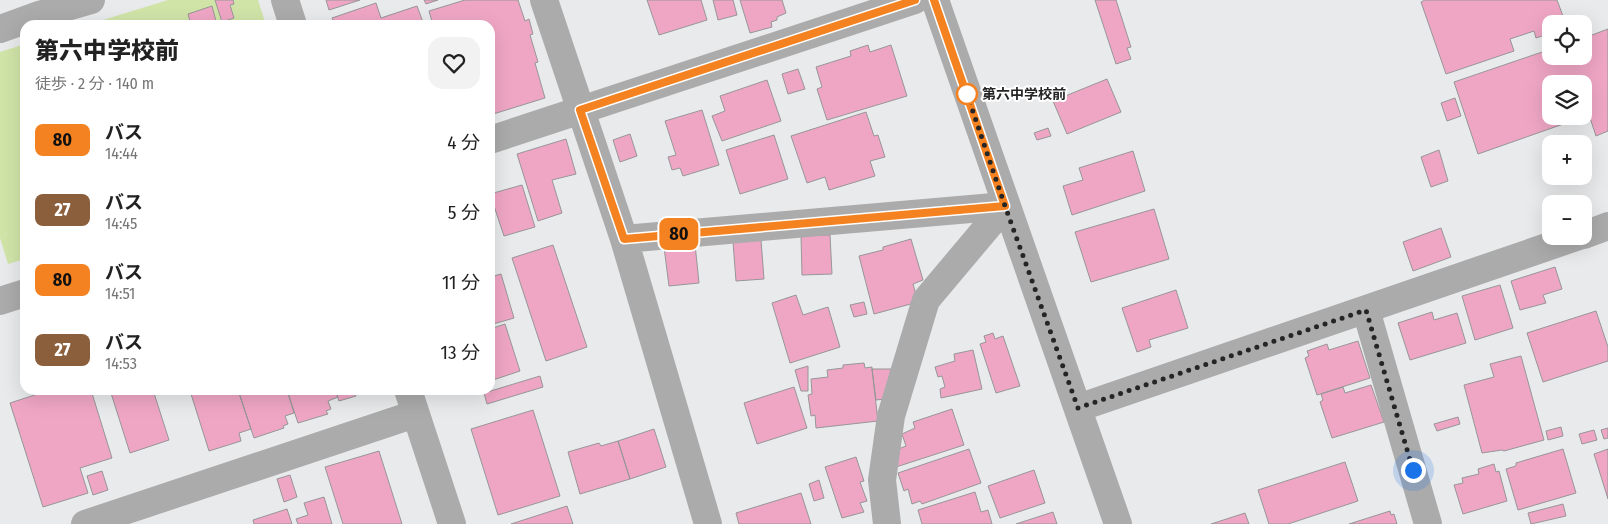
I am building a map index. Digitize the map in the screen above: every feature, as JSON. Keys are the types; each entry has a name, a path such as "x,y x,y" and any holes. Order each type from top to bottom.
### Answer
{"street":[{"path":"0,29 37,8 91,0"},
{"path":"285,0 291,20"},
{"path":"544,0 624,239 708,524"},
{"path":"495,138 915,0"},
{"path":"934,0 1118,524"},
{"path":"624,239 1005,206"},
{"path":"887,524 882,480 891,416 926,300 1005,206"},
{"path":"1592,232 1608,226"},
{"path":"1078,408 1553,245"},
{"path":"0,301 20,295"},
{"path":"1366,310 1428,524"},
{"path":"96,522 411,402 452,524"}],"green space":[{"path":"168,0 258,0 264,20 103,20"},
{"path":"20,46 20,260 8,264 0,238 0,52"}],"building":[{"path":"215,0 233,0 234,4 230,5 234,18 221,20"},
{"path":"326,0 360,0 329,10"},
{"path":"424,0 438,0 426,4"},
{"path":"465,0 518,0 525,21 529,19 533,34 530,35 538,62 535,63 545,98 495,113 495,20 432,20 429,11"},
{"path":"647,0 701,0 707,20 659,35"},
{"path":"713,0 733,0 737,15 718,20"},
{"path":"740,0 782,0 786,13 771,22 772,27 750,33"},
{"path":"1095,0 1116,0 1131,47 1127,48 1131,59 1116,64"},
{"path":"1425,0 1557,0 1563,15 1542,15 1542,36 1536,38 1534,31 1510,39 1514,51 1446,74 1421,2"},
{"path":"376,3 381,18 417,6 422,20 333,20 332,18"},
{"path":"212,6 216,20 190,20 188,14"},
{"path":"1608,29 1608,131 1596,136 1592,124 1592,75 1542,75 1542,125 1561,125 1478,154 1454,82 1542,52 1542,65 1592,65 1592,35"},
{"path":"868,45 870,52 891,45 907,96 827,120 817,89 822,87 816,67 851,56 850,51"},
{"path":"798,69 805,89 788,94 782,74"},
{"path":"1107,79 1121,112 1067,134 1053,101"},
{"path":"767,80 781,121 722,141 712,116 725,111 720,96"},
{"path":"1455,98 1461,116 1447,121 1441,103"},
{"path":"702,110 719,165 683,176 680,168 672,170 668,157 676,155 665,121"},
{"path":"866,112 874,136 878,135 885,157 870,161 875,176 829,190 825,177 807,183 791,136"},
{"path":"1048,128 1051,136 1037,140 1034,133"},
{"path":"630,134 637,156 620,162 613,140"},
{"path":"774,135 788,179 740,194 726,150"},
{"path":"566,139 576,174 552,180 562,213 538,221 517,154"},
{"path":"1439,150 1448,181 1431,187 1421,157"},
{"path":"1133,151 1145,191 1072,215 1063,186 1083,180 1079,168"},
{"path":"522,185 535,227 504,236 495,209 495,193"},
{"path":"1154,209 1169,259 1091,282 1075,232"},
{"path":"1441,228 1451,257 1413,271 1403,242"},
{"path":"830,235 832,274 802,275 801,236"},
{"path":"911,239 923,280 913,284 918,302 874,314 859,256 883,250 883,247"},
{"path":"761,240 764,279 736,281 733,242"},
{"path":"695,244 699,283 669,286 664,247"},
{"path":"553,245 587,347 546,361 512,258"},
{"path":"1555,267 1562,289 1543,295 1546,303 1520,310 1511,281"},
{"path":"501,274 514,318 495,324 495,276"},
{"path":"1500,285 1513,328 1475,340 1462,296"},
{"path":"1176,290 1188,328 1149,340 1151,347 1137,352 1122,308"},
{"path":"796,295 803,315 828,307 840,347 790,363 772,303"},
{"path":"864,302 867,314 854,317 850,305"},
{"path":"1596,311 1608,347 1608,361 1543,382 1527,333"},
{"path":"1432,312 1434,320 1457,313 1466,343 1410,360 1398,323"},
{"path":"505,324 520,371 495,379 495,327"},
{"path":"993,333 995,339 1003,336 1020,386 996,393 980,344 986,342 984,336"},
{"path":"1358,341 1370,378 1317,395 1305,358 1309,356 1307,351 1327,344 1329,350"},
{"path":"973,350 982,389 941,398 940,389 945,387 942,376 938,377 935,367 955,361 954,354"},
{"path":"1521,356 1544,440 1504,451 1482,453 1464,385 1494,377 1490,364"},
{"path":"864,363 865,368 872,367 878,421 816,428 815,415 811,416 808,395 812,394 811,379 828,377 827,370 843,368 843,365"},
{"path":"808,366 808,391 801,391 795,370"},
{"path":"872,369 891,369 885,399 876,400"},
{"path":"540,376 543,387 487,404 485,395 495,395 495,390"},
{"path":"1371,385 1384,422 1332,438 1320,402 1323,400 1321,394 1343,387 1345,393"},
{"path":"794,387 807,428 757,444 744,403"},
{"path":"35,395 93,395 112,458 80,468 88,493 43,507 10,403"},
{"path":"112,395 155,395 169,440 130,453"},
{"path":"191,395 240,395 251,429 239,433 241,441 209,451"},
{"path":"240,395 289,395 294,413 285,416 288,424 283,426 284,428 254,438"},
{"path":"289,395 337,395 338,397 328,401 331,409 326,411 328,414 298,423"},
{"path":"337,395 356,396 339,401"},
{"path":"952,409 964,445 896,467 896,450 906,446 902,434 915,428 913,422"},
{"path":"533,410 560,496 498,515 471,429"},
{"path":"1458,417 1460,424 1437,431 1434,424"},
{"path":"1561,427 1563,436 1548,440 1546,431"},
{"path":"1608,428 1608,438 1604,439 1601,430"},
{"path":"654,429 666,467 630,479 618,441"},
{"path":"1594,430 1597,440 1582,444 1579,434"},
{"path":"618,441 630,479 580,494 568,452 599,443 601,446"},
{"path":"969,449 981,483 922,504 920,501 912,504 908,489 904,491 898,473"},
{"path":"1563,449 1576,493 1518,510 1506,469 1516,466 1516,463"},
{"path":"1608,449 1608,499 1594,454"},
{"path":"379,451 402,524 343,524 325,467"},
{"path":"856,457 864,481 860,482 867,501 860,503 864,512 842,518 825,467"},
{"path":"1345,462 1358,501 1288,524 1269,524 1258,490"},
{"path":"1494,464 1496,472 1499,471 1507,501 1463,514 1454,485 1463,483 1462,478 1479,474 1478,469"},
{"path":"1034,470 1045,503 1000,518 988,486"},
{"path":"102,471 108,490 93,495 87,476"},
{"path":"290,475 297,497 284,502 277,479"},
{"path":"819,480 824,498 814,501 809,484"},
{"path":"975,492 981,512 988,510 992,524 922,524 918,510"},
{"path":"801,493 811,524 739,524 736,513"},
{"path":"324,497 332,524 298,524 296,519 308,515 304,503"},
{"path":"1563,504 1566,516 1531,524 1528,513"},
{"path":"567,506 573,524 511,524"},
{"path":"287,509 292,524 254,524 253,520"},
{"path":"1390,511 1391,515 1394,514 1397,524 1349,524"},
{"path":"1053,512 1057,524 1016,524"},
{"path":"1245,513 1249,524 1211,524"}],"bus line":[{"name":"80","path":"915,0 580,110 624,239 1005,206 934,0"}],"place":[{"name":"第六中学校前","path":"967,94"}],"route":[{"path":"967,94 1005,206 1078,408 1366,310 1413,470"}]}
